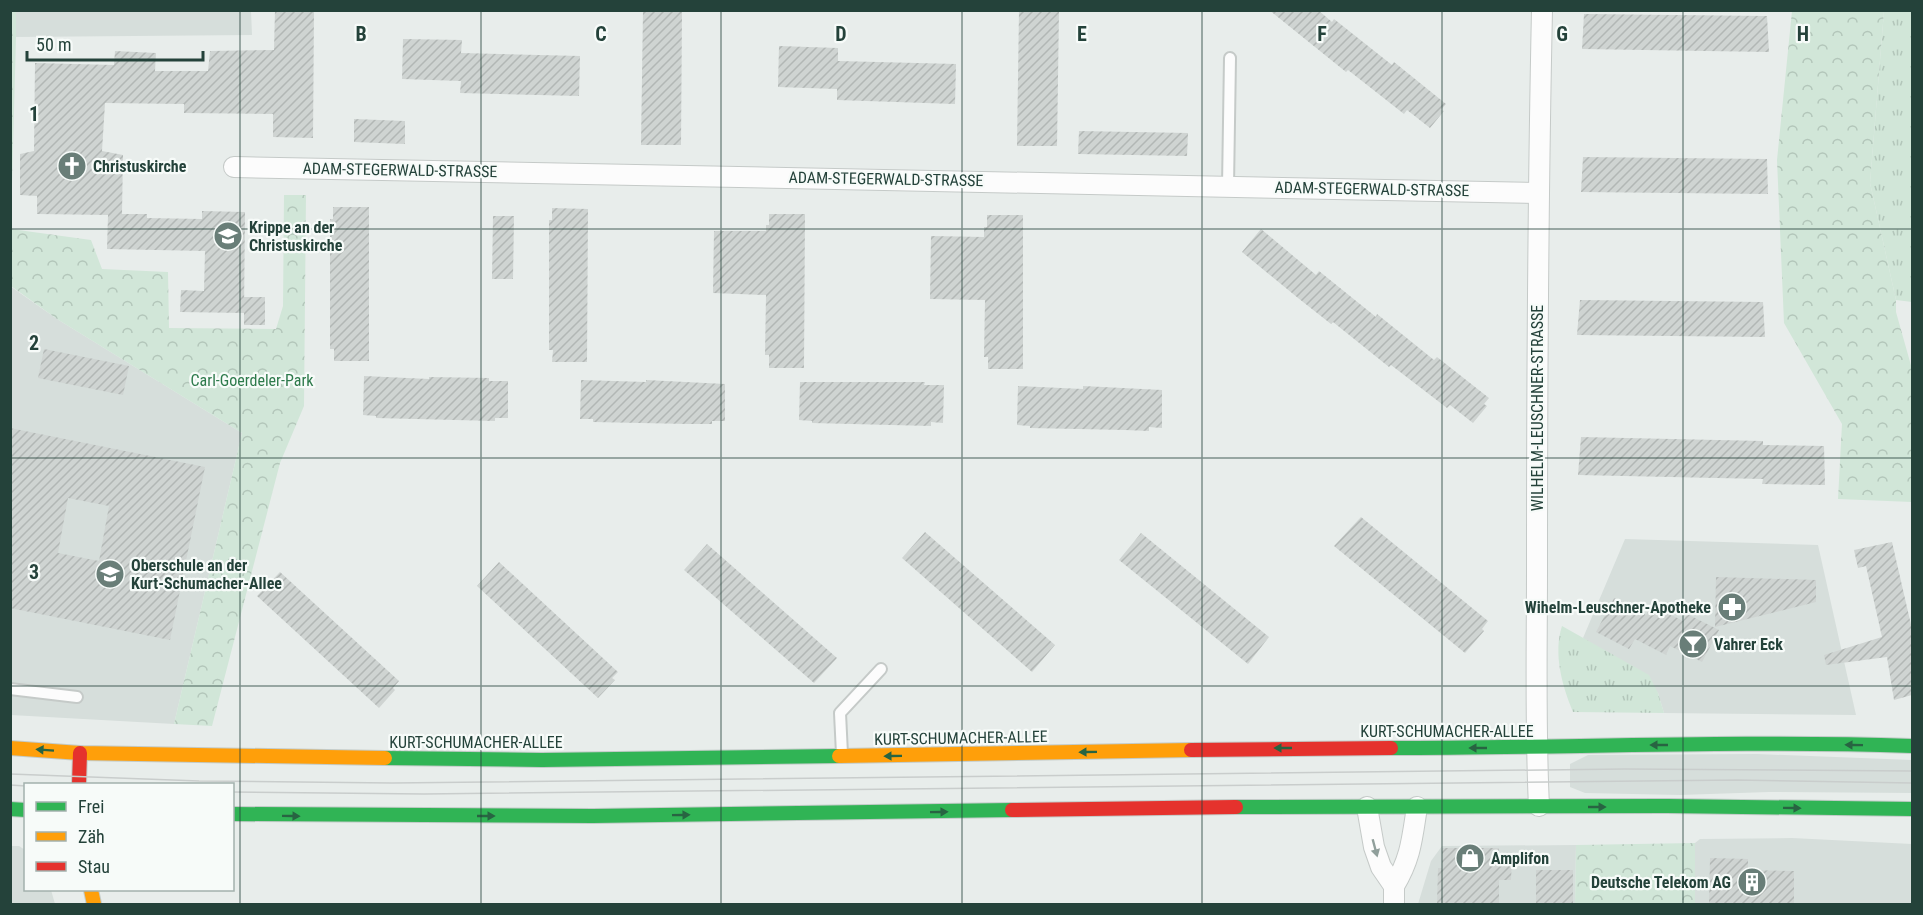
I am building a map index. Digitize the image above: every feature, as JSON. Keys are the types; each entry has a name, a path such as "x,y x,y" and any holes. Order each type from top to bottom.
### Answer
{"street":[{"name":"WILHELM-LEUSCHNER-STRASSE","path":"1539,806 1536,748 1538,192 1542,10"},
{"name":"ADAM-STEGERWALD-STRASSE","path":"234,167 1538,192"},
{"name":"KURT-SCHUMACHER-ALLEE","path":"10,748 80,753 542,760 842,757 1221,749 1536,748 1591,745 1855,744 1912,746"},
{"path":"79,783 80,753"},
{"path":"234,814 593,816 1291,806 1912,809"},
{"path":"1367,807 1374,847 1394,895"},
{"path":"1394,895 1408,857 1417,807"}],"lane":[{"path":"1228,186 1230,58"},
{"path":"842,757 840,712 881,669"},
{"path":"10,689 77,697"}],"shaded area":[{"path":"16,11 251,11 252,35 16,37"},
{"name":"Oberschule an der Kurt-Schumacher-Allee","path":"10,286 57,319 242,433 174,724 11,715"},
{"path":"1625,539 1818,545 1856,715 1664,713 1658,693 1583,638"},
{"path":"1757,754 1912,760 1912,793 1769,792 1680,795 1585,793 1570,787 1570,764 1588,755"},
{"path":"1792,838 1912,844 1912,904 1695,904 1695,843 1700,839"},
{"path":"1576,845 1575,904 1418,904 1431,861 1442,846"},
{"path":"10,846 19,846 24,849 24,891 51,891 55,904 11,904"}],"green space":[{"path":"16,10 16,37 11,223 10,11"},
{"path":"1792,11 1884,11 1870,183 1896,300 1896,312 1912,369 1912,502 1838,499 1842,424 1784,323 1777,160"},
{"path":"1884,11 1912,11 1912,302 1896,300 1870,183"},
{"name":"Carl-Goerdeler-Park","path":"284,195 306,195 304,406 280,463 212,726 174,724 242,433 57,319 11,286 11,229 91,240 102,269 168,272 169,328 276,329 283,306"},
{"path":"1562,626 1649,675 1664,713 1573,712 1560,669 1558,647"},
{"path":"1695,843 1695,904 1575,904 1576,845"}],"building":[{"path":"275,10 314,10 313,138 273,137 273,114 184,113 184,104 105,103 102,151 123,155 122,214 147,214 147,218 202,219 202,211 245,212 244,313 180,312 181,290 204,291 205,251 107,249 108,215 37,214 37,196 20,195 20,154 34,151 35,63 114,65 115,51 156,53 155,71 208,71 210,51 274,50"},
{"path":"643,10 682,10 681,145 641,145"},
{"path":"1019,10 1059,10 1057,146 1017,146"},
{"path":"1269,10 1318,10 1332,22 1334,19 1392,65 1394,62 1446,104 1441,110 1444,111 1430,128 1407,110 1404,114 1348,70 1346,72"},
{"path":"1584,14 1767,16 1769,52 1582,49"},
{"path":"403,39 462,40 461,53 580,56 579,96 460,93 461,81 402,79"},
{"path":"779,46 838,48 838,61 956,64 955,104 837,100 837,89 778,87"},
{"path":"354,119 405,121 405,144 354,142"},
{"path":"1079,131 1188,133 1187,156 1078,154"},
{"path":"1583,157 1767,159 1768,194 1581,192"},
{"path":"333,207 369,207 369,361 334,361 334,349 330,349 330,219 333,219"},
{"path":"552,208 588,209 587,362 552,362 553,350 549,350 549,220 552,220"},
{"path":"769,214 805,214 804,368 769,368 769,355 765,355 766,295 713,293 714,231 766,231 766,225 769,225"},
{"path":"987,215 1023,215 1023,369 988,369 988,357 984,357 985,300 930,299 931,236 984,237"},
{"path":"493,216 514,216 513,279 492,279"},
{"path":"1261,229 1316,275 1319,271 1376,317 1377,314 1434,360 1437,357 1489,398 1484,404 1487,406 1473,423 1450,405 1447,408 1391,365 1389,367 1333,322 1331,324 1242,252"},
{"path":"244,297 265,297 265,325 244,325"},
{"path":"1580,300 1763,302 1765,337 1577,335"},
{"path":"44,349 129,366 123,395 38,378"},
{"path":"364,376 429,379 429,377 489,378 489,381 508,381 508,418 495,418 495,421 376,418 376,416 363,415"},
{"path":"581,380 646,382 646,380 725,384 725,421 712,421 712,424 688,424 593,422 593,419 580,419"},
{"path":"800,382 925,382 924,385 944,385 943,423 931,422 931,426 812,423 812,421 799,420"},
{"path":"1018,386 1083,389 1083,386 1162,390 1162,428 1149,427 1149,431 1030,428 1030,426 1017,425"},
{"path":"10,428 205,467 170,640 10,608","holes":["68,498 109,506 99,561 58,553"]},
{"path":"1581,437 1763,441 1763,445 1824,446 1825,485 1762,484 1763,479 1578,475"},
{"path":"1361,517 1488,621 1482,629 1484,631 1465,653 1334,546"},
{"path":"925,532 1055,645 1032,672 902,558"},
{"path":"1141,533 1269,637 1248,664 1119,560"},
{"path":"1892,542 1912,629 1912,695 1894,700 1887,657 1826,665 1824,655 1882,637 1866,566 1858,568 1854,550"},
{"path":"707,544 837,658 814,683 684,570"},
{"path":"499,562 618,672 612,678 615,680 598,698 477,586"},
{"path":"280,572 399,681 393,688 395,690 379,708 257,596"},
{"path":"1716,577 1816,580 1816,602 1715,627"},
{"path":"1614,598 1646,615 1652,605 1683,621 1687,614 1719,630 1702,662 1670,646 1666,655 1635,639 1629,649 1596,632"},
{"path":"1442,848 1499,848 1499,856 1512,856 1511,880 1499,880 1499,904 1437,904 1438,868 1442,868"},
{"name":"Deutsche Telekom AG","path":"1710,858 1748,859 1748,870 1794,871 1794,904 1709,904"},
{"path":"1536,870 1573,870 1573,904 1536,904"}],"tram line":[{"path":"10,774 199,781 392,783 1625,769 1912,771"},
{"path":"234,792 424,794 1737,780 1912,783"},
{"path":"10,785 24,786"}],"traffic: fast":[{"path":"1391,748 1717,744 1912,746"},
{"path":"385,758 542,760 839,756"},
{"path":"1236,807 1667,806 1912,809"},
{"path":"10,809 24,810"},
{"path":"234,814 593,816 1012,810"}],"traffic: slow":[{"path":"10,748 80,753 385,758"},
{"path":"839,756 1191,750"},
{"path":"91,891 94,904"}],"traffic: jam":[{"path":"1191,750 1391,748"},
{"path":"79,783 80,753"},
{"path":"1012,810 1236,807"}],"place":[{"name":"Christuskirche","path":"72,166"},
{"name":"Krippe an der Christuskirche","path":"228,236"},
{"name":"Oberschule an der Kurt-Schumacher-Allee","path":"110,574"},
{"name":"Wihelm-Leuschner-Apotheke","path":"1732,607"},
{"name":"Vahrer Eck","path":"1693,644"},
{"name":"Amplifon","path":"1470,858"},
{"name":"Deutsche Telekom AG","path":"1752,882"}]}
